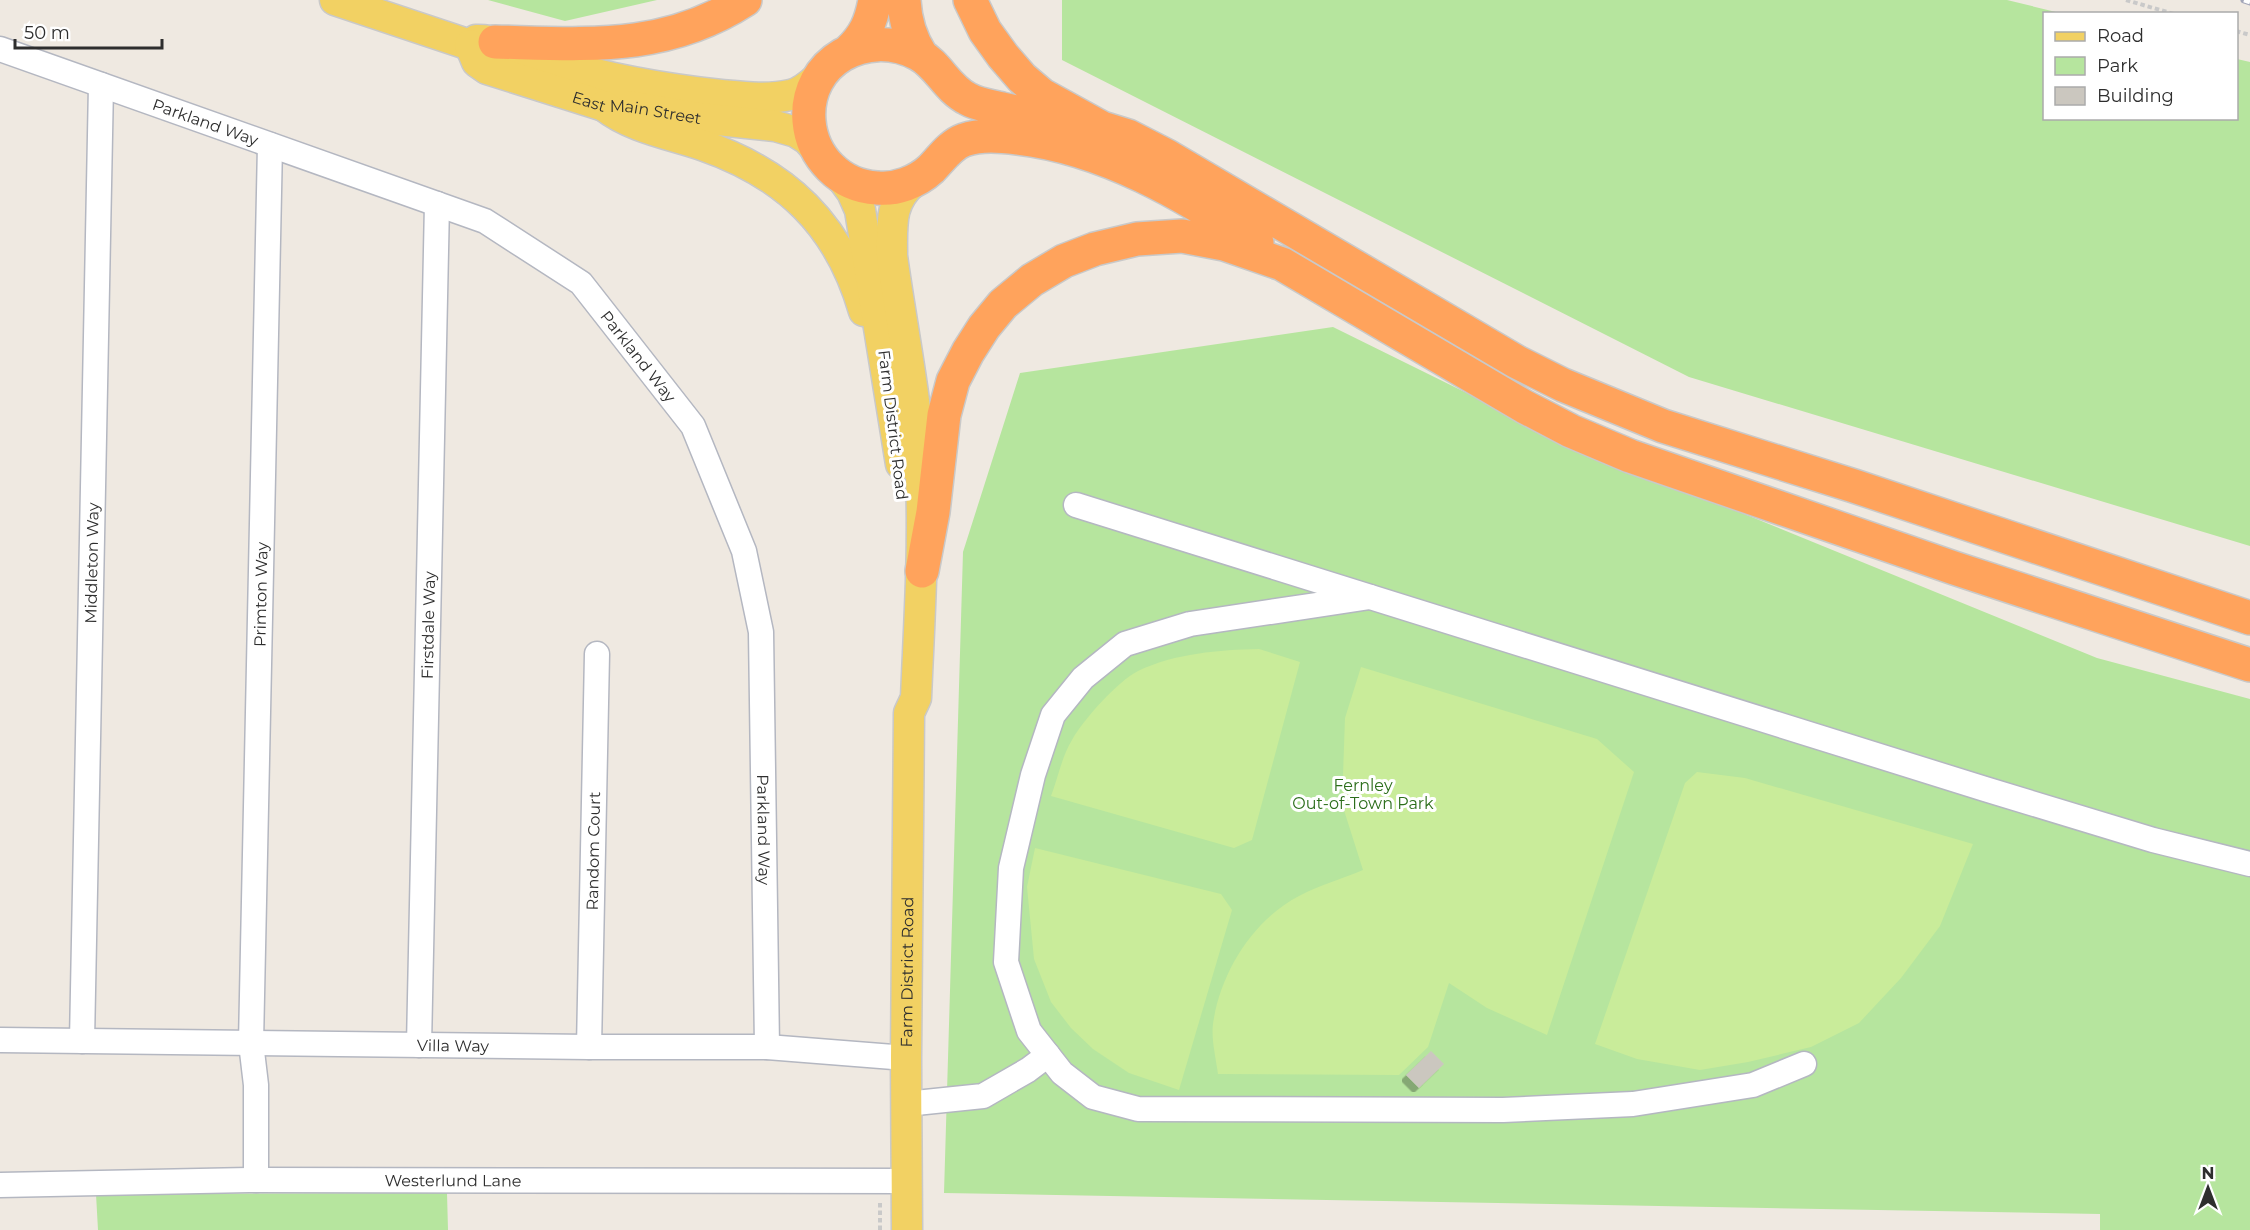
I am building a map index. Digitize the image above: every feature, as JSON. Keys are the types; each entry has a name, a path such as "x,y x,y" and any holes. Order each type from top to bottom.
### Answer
{"highway":[{"path":"482,43 591,44 641,40 712,18 745,0"},
{"path":"875,0 867,30 861,40 833,62 820,76 812,93 808,112 810,130 816,149 841,177 858,185 877,189 896,187 914,181 930,170 956,144 965,140 1003,136 1029,139 1092,155 1147,178 1255,242 1273,254 1282,264"},
{"path":"904,0 908,28 921,55"},
{"path":"970,0 985,31 1022,78 1042,95 1102,128"},
{"path":"849,51 866,45 886,43 904,47 921,55 936,68 946,83 953,101 954,120 951,139 942,156"},
{"path":"946,83 969,100 1063,123 1102,128 1128,136 1167,156 1517,362 1563,385 1663,426 1924,509 2250,618"},
{"path":"922,571 933,512 944,415 953,381 984,327 1003,304 1032,280 1064,261 1095,249 1137,239 1182,236 1213,242 1282,264 1526,407 1571,431 1630,456 2250,665"},
{"path":"1721,488 1880,522 1899,524 1912,521 1924,509"}],"main road":[{"name":"East Main Street","path":"335,0 482,43 657,87 748,96 791,95 803,90 820,76"},
{"name":"East Main Street","path":"482,43 477,62 487,69 604,106 628,106 699,118 775,126 796,132 816,149"},
{"path":"604,106 616,115 642,126 740,160 765,173 812,212 837,247 857,288 894,418"},
{"name":"Farm District Road","path":"841,177 852,192 860,210 901,459 903,494 902,699 903,706 909,713"},
{"name":"Farm District Road","path":"907,1230 909,713 916,698 922,571 921,478 918,437 892,256 892,233 893,213 897,200 914,181"}],"street":[{"name":"Parkland Way","path":"0,49 485,221 581,283 693,426 744,551 761,633 767,1047"},
{"name":"Middleton Way","path":"82,1041 101,85"},
{"name":"Primton Way","path":"256,1180 256,1085 251,1043 270,145"},
{"name":"Firstdale Way","path":"418,1045 437,204"},
{"path":"1076,505 2008,796 2153,840 2250,864"},
{"path":"1370,597 1190,624 1125,644 1083,678 1053,715 1033,775 1011,867 1006,962 1029,1031 1062,1073 1093,1097 1138,1109 1503,1110 1633,1104 1753,1085 1804,1064"},
{"name":"Random Court","path":"589,1047 597,654"},
{"name":"Villa Way","path":"0,1040 767,1047 906,1058"},
{"path":"906,1104 983,1096 1028,1070 1048,1055"},
{"name":"Westerlund Lane","path":"0,1185 256,1180 906,1181"}],"path":[{"path":"2126,0 2167,12"}],"green space":[{"path":"488,0 657,0 565,21"},
{"path":"1062,0 2007,0 2056,12 2043,12 2043,120 2238,120 2238,59 2250,62 2250,546 1689,377 1062,60"},
{"name":"Fernley Out-of-Town Park","path":"1333,327 1558,438 2097,658 2250,699 2250,1230 2100,1230 2100,1214 944,1193 963,552 1020,373"},
{"path":"1259,649 1300,662 1252,840 1234,848 1051,796 1065,753 1077,732 1092,712 1130,676 1152,665 1182,656"},
{"path":"1361,667 1597,739 1634,772 1547,1035 1487,1008 1449,983 1428,1047 1399,1075 1218,1074 1213,1024 1223,986 1241,950 1253,934 1282,906 1307,892 1363,870 1342,804 1345,718"},
{"path":"1697,772 1745,778 1973,844 1940,926 1901,978 1859,1023 1811,1047 1748,1062 1700,1070 1637,1059 1595,1044 1685,783"},
{"path":"1035,848 1221,894 1232,910 1179,1090 1129,1073 1093,1049 1071,1028 1051,1002 1034,959 1027,887"},
{"path":"447,1193 448,1230 98,1230 96,1194"}],"building":[{"path":"1431,1051 1444,1064 1419,1088 1406,1075"}],"railway":[{"path":"2244,0 2250,2"}]}
